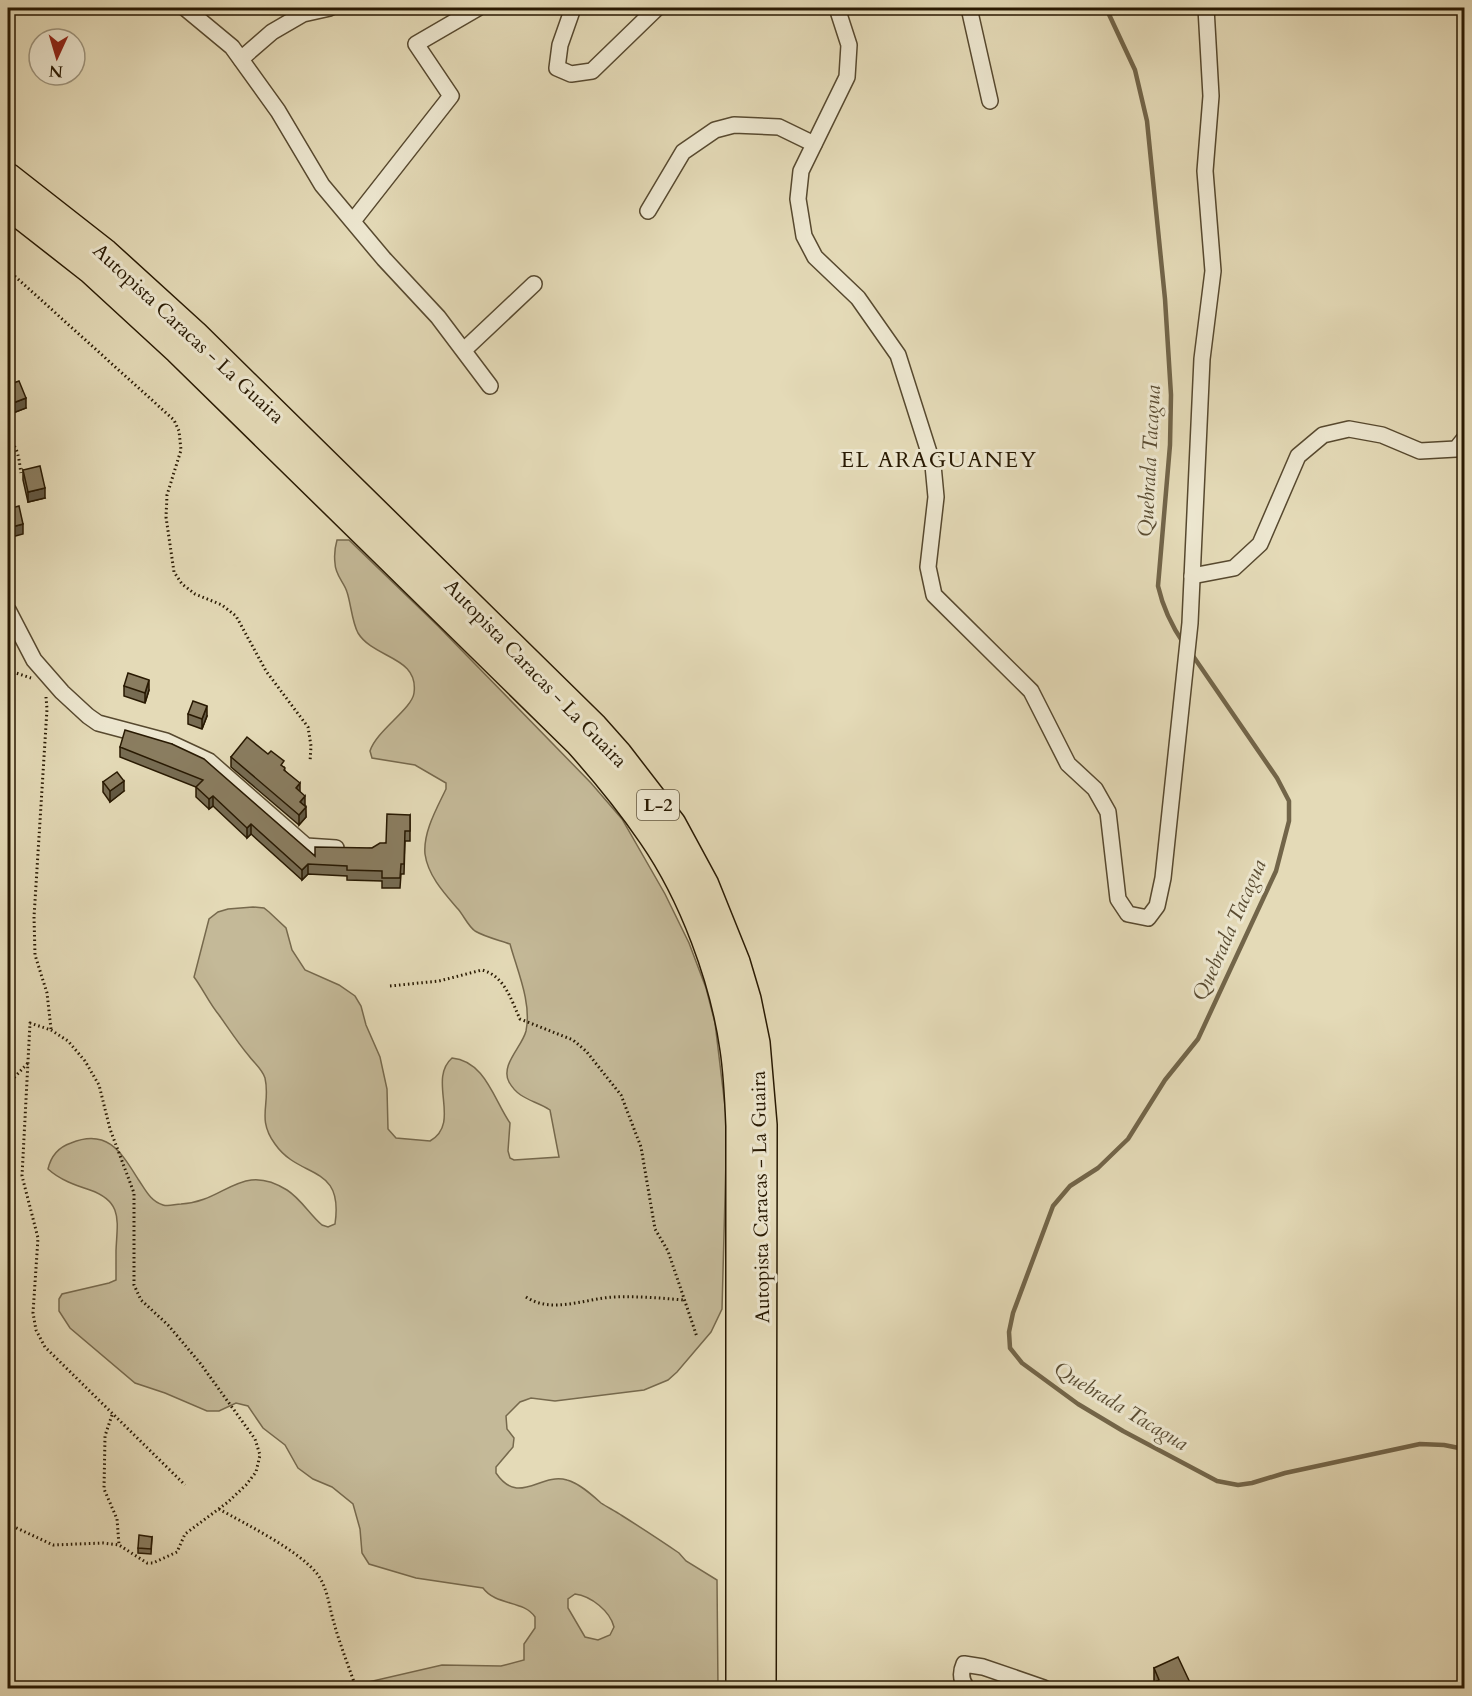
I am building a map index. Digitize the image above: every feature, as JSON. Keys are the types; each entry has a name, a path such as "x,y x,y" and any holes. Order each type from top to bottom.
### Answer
{"highway":[{"name":"Autopista Caracas - La Guaira","path":"8,177 105,253 194,334 594,727 672,824 705,885 723,925 747,999 761,1083 763,1145 762,1689"},
{"name":"Autopista Caracas - La Guaira","path":"8,205 90,270 178,350 578,742 601,768 653,837 685,894 705,942 725,1004 734,1046 741,1126 740,1689"}],"street":[{"path":"184,8 232,46 278,111 322,185 384,259 438,317 490,386"},
{"path":"241,59 272,32 303,14 330,8"},
{"path":"353,221 451,96 416,44 478,8"},
{"path":"573,8 560,45 557,68 571,74 592,71 657,8"},
{"path":"837,8 849,45 847,77 801,171 798,199 804,236 815,257 858,298 898,355 933,465 936,497 928,567 934,595 1031,691 1068,764 1095,789 1108,812 1118,899 1128,914 1148,918 1157,906 1163,878 1190,623 1202,359 1213,271 1205,171 1210,96 1206,8"},
{"path":"969,8 990,101"},
{"path":"648,211 683,152 715,130 734,125 779,127 814,144"},
{"path":"464,350 534,284"},
{"path":"1192,576 1234,568 1260,544 1298,456 1323,435 1349,429 1382,435 1420,451 1456,449 1464,439"},
{"path":"8,610 43,674 98,723 166,741 209,761 306,846 348,848"},
{"path":"967,1689 961,1672 964,1664 983,1667 1044,1689"}],"path":[{"path":"8,270 174,420 179,431 181,450 167,495 165,517 174,572 182,584 195,594 222,605 236,616 266,671 308,727 311,746 310,762"},
{"path":"8,440 16,449 21,473"},
{"path":"8,672 29,678 43,674 47,709 34,917 35,955 47,993 51,1030"},
{"path":"390,986 439,981 482,970 488,971 497,976 520,1019 573,1040 586,1051 621,1095 634,1125 641,1147 655,1229 668,1251 697,1337"},
{"path":"8,1524 53,1545 103,1542 119,1545 143,1562 153,1563 177,1552 185,1534 219,1509 246,1485 256,1472 260,1455 255,1439 220,1389 168,1325 141,1300 134,1285 134,1193 110,1129 99,1085 86,1061 68,1041 51,1030 30,1023 22,1176 38,1238 33,1313 36,1330 45,1347 111,1415 185,1485"},
{"path":"8,1084 29,1062"},
{"path":"526,1297 536,1304 558,1305 610,1297 638,1296 684,1300"},
{"path":"111,1415 105,1436 104,1489 117,1519 119,1545"},
{"path":"219,1509 298,1557 318,1576 329,1600 356,1689"}],"shaded area":[{"path":"337,540 349,540 438,626 591,783 622,819 665,894 689,943 706,988 715,1023 727,1123 722,1309 711,1332 668,1380 644,1390 555,1401 531,1398 520,1402 506,1416 507,1429 514,1438 513,1447 496,1467 496,1473 505,1483 513,1487 521,1488 557,1479 576,1484 717,1580 718,1688 366,1688 364,1683 442,1665 501,1666 524,1660 524,1644 535,1628 535,1617 524,1608 495,1598 483,1588 416,1578 369,1564 362,1553 360,1529 353,1504 332,1487 313,1479 298,1468 285,1445 263,1428 248,1406 236,1403 219,1411 207,1411 135,1383 70,1328 59,1311 59,1299 62,1294 116,1280 117,1222 113,1207 101,1195 68,1182 48,1169 56,1153 71,1143 94,1138 112,1145 148,1194 163,1205 196,1202 233,1185 257,1180 271,1182 287,1190 322,1225 328,1227 335,1224 336,1205 333,1191 327,1181 285,1155 269,1135 265,1119 264,1075 215,1010 194,977 209,919 218,912 228,909 264,908 286,928 292,950 305,970 339,985 355,996 380,1057 387,1089 388,1129 396,1138 430,1141 439,1133 444,1113 443,1078 445,1067 452,1058 473,1066 493,1093 510,1123 508,1151 510,1158 514,1160 559,1157 550,1110 518,1093 507,1076 509,1063 524,1037 527,1020 523,987 510,944 475,931 438,884 427,862 426,837 431,820 446,789 446,783 415,765 372,758 370,751 374,743 412,699 414,681 410,672 403,665 365,642 358,633 347,592 335,567","holes":["575,1594 599,1605 608,1615 614,1627 610,1635 598,1640 585,1637 568,1608 568,1599"]}],"building":[{"path":"19,381 26,398 13,403 8,385"},
{"path":"40,466 45,488 28,492 23,470"},
{"path":"19,506 23,524 8,528 8,509"},
{"path":"128,673 149,680 145,693 124,686"},
{"path":"193,701 207,706 202,719 188,714"},
{"path":"125,730 172,744 204,759 315,856 315,847 372,848 380,843 386,843 387,814 410,815 410,831 405,831 404,864 401,864 400,878 382,878 382,871 347,870 347,866 308,864 302,870 251,824 247,828 213,796 209,799 196,787 203,780 120,747"},
{"path":"247,737 268,754 271,751 284,761 281,765 285,768 284,770 300,783 296,788 305,796 300,802 306,807 299,815 231,757"},
{"path":"117,772 124,781 110,791 103,782"},
{"path":"139,1535 152,1537 151,1549 138,1548"},
{"path":"1178,1657 1193,1689 1140,1689 1159,1680 1154,1668"}],"waterway":[{"name":"Quebrada Tacagua","path":"1106,8 1135,70 1147,121 1165,299 1171,395 1170,445 1158,586 1168,616 1184,644"},
{"name":"Quebrada Tacagua","path":"1191,653 1277,778 1289,801 1289,821 1276,871 1198,1039 1165,1080 1128,1139 1098,1168 1070,1186 1053,1206 1013,1313 1009,1332 1010,1348 1022,1363 1078,1404 1123,1431 1217,1481 1238,1485 1252,1483 1285,1473 1420,1444 1464,1449"}],"district":[{"name":"EL ARAGUANEY","path":"939,459"}]}
